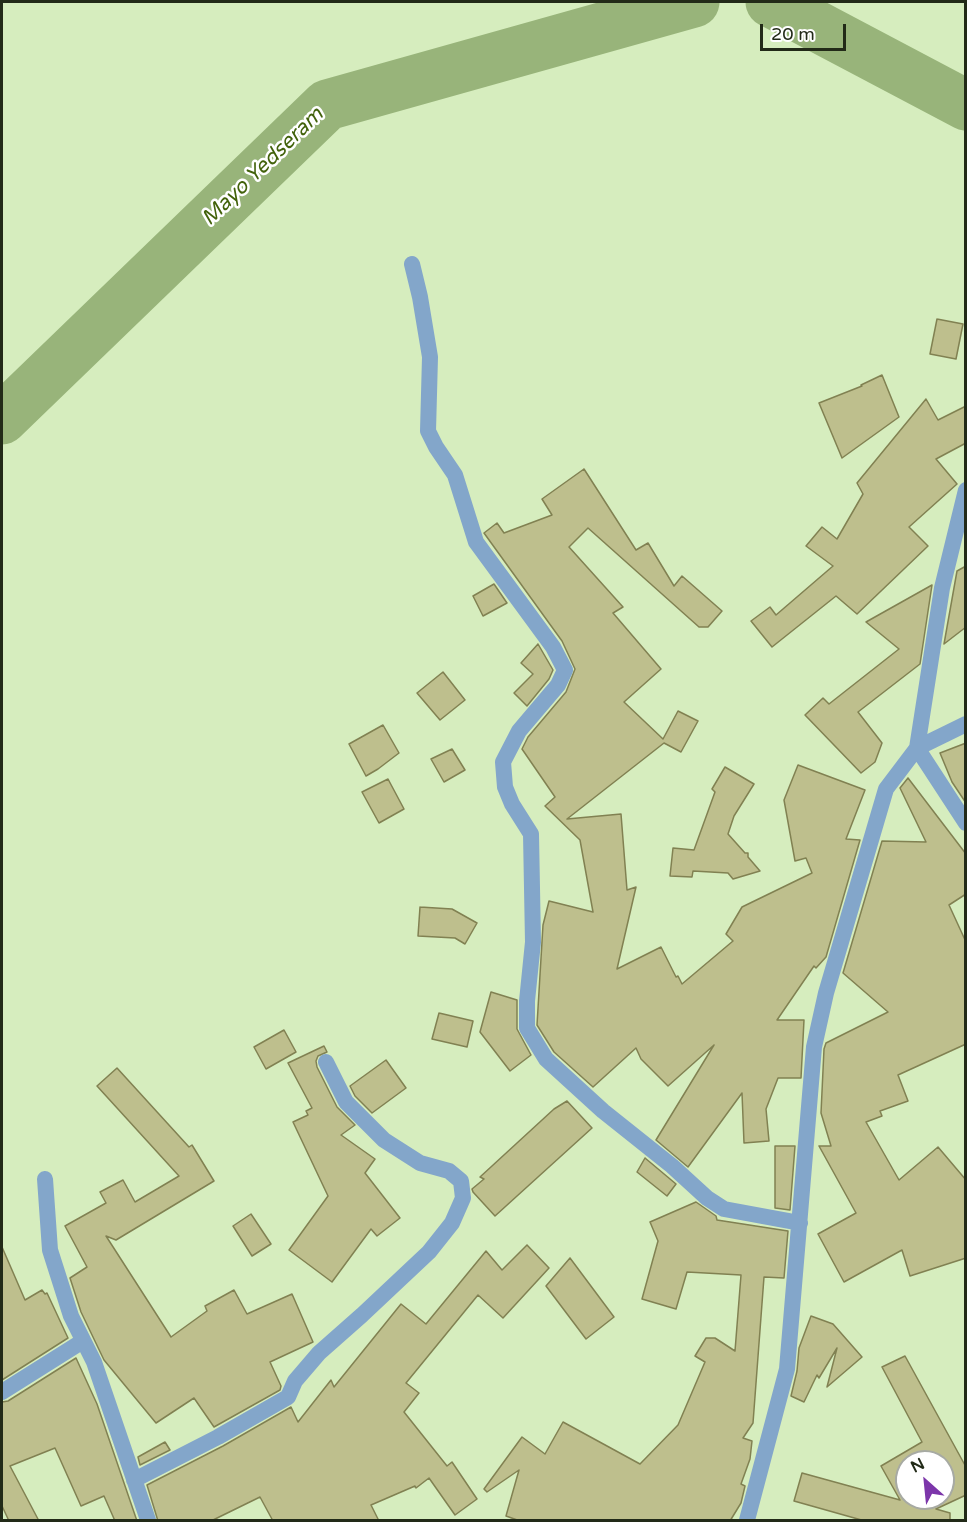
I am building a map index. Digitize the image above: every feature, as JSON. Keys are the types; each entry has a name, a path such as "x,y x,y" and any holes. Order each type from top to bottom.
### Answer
{"street":[{"path":"412,264 430,357 428,431 455,475 476,542 553,647 565,670 558,685 519,731 503,762 505,787 512,804 531,834 533,942 527,1001 527,1028 546,1059 603,1111 672,1166 706,1198 724,1209 800,1223"},
{"path":"966,490 942,588 917,748 966,823"},
{"path":"747,1521 787,1369 814,1047 826,993 886,789 917,748 966,724"},
{"path":"134,1480 218,1437 288,1397 295,1381 319,1353 429,1252 452,1223 463,1198 460,1181 448,1171 420,1162 384,1140 346,1102 326,1062"},
{"path":"45,1179 50,1250 71,1316 94,1362 148,1521"},
{"path":"2,1392 83,1341"}],"building":[{"path":"937,319 963,324 956,359 930,354"},
{"path":"882,375 899,417 842,458 819,403 862,386"},
{"path":"926,399 938,420 966,406 966,443 936,459 957,484 909,527 928,546 857,614 836,596 772,647 751,621 770,607 776,615 833,566 806,546 822,527 837,539 863,494 857,483"},
{"path":"584,469 636,550 648,543 674,586 682,576 722,611 708,627 699,627 588,528 569,547 623,607 613,613 661,669 624,702 663,739 678,711 698,721 681,752 664,743 567,819 621,814 627,890 636,887 617,969 661,947 682,984 733,941 726,934 742,907 812,873 806,858 795,861 784,800 798,765 865,790 846,839 860,840 826,957 816,968 814,966 777,1020 804,1020 801,1078 778,1078 766,1109 769,1141 744,1143 742,1093 688,1167 656,1140 714,1045 668,1086 641,1059 636,1048 593,1087 554,1052 537,1025 543,925 549,901 593,912 580,840 545,806 555,797 522,749 528,737 566,692 575,669 562,641 484,533 497,523 504,533 552,515 542,499"},
{"path":"966,566 966,627 944,644 957,571"},
{"path":"494,584 507,603 483,616 473,596"},
{"path":"932,585 920,664 858,712 882,743 875,762 861,773 805,715 823,698 829,704 899,649 866,622"},
{"path":"538,644 553,670 549,679 527,706 514,693 533,674 521,663"},
{"path":"443,672 465,700 440,720 417,693"},
{"path":"383,725 399,753 366,776 349,744"},
{"path":"966,743 966,803 952,782 940,753"},
{"path":"452,749 465,770 444,782 431,759"},
{"path":"725,767 754,784 734,816 728,834 745,853 748,853 748,857 760,871 733,879 728,873 693,871 692,877 670,876 673,848 694,850 715,792 712,789"},
{"path":"908,778 966,854 966,894 949,905 966,942 966,1044 898,1075 908,1101 880,1111 882,1116 866,1122 899,1180 938,1147 966,1180 966,1258 910,1276 902,1250 844,1282 818,1234 856,1213 819,1146 831,1146 821,1113 824,1049 826,1043 888,1012 843,973 882,841 926,842 900,788"},
{"path":"388,779 404,809 379,823 362,792"},
{"path":"420,907 452,909 477,923 465,944 455,938 418,936"},
{"path":"491,992 517,1000 517,1029 531,1055 510,1071 480,1032"},
{"path":"439,1013 473,1021 467,1047 432,1039"},
{"path":"284,1030 296,1052 266,1069 254,1047"},
{"path":"324,1046 327,1052 318,1056 317,1067 337,1107 355,1125 341,1135 375,1159 365,1173 400,1218 377,1236 371,1229 332,1282 289,1250 328,1196 293,1122 308,1115 306,1111 312,1108 288,1063"},
{"path":"386,1060 406,1088 372,1113 355,1096 350,1086"},
{"path":"117,1068 189,1147 192,1145 214,1181 116,1240 106,1236 171,1337 207,1311 205,1306 234,1290 247,1314 292,1294 313,1342 270,1362 281,1386 280,1390 214,1427 194,1398 156,1423 104,1360 81,1312 70,1278 87,1267 65,1226 106,1203 100,1192 123,1180 135,1202 179,1176 97,1086"},
{"path":"567,1101 592,1128 495,1216 472,1189 484,1179 480,1177 554,1109"},
{"path":"775,1146 795,1146 790,1210 775,1208"},
{"path":"645,1158 676,1184 667,1196 637,1172"},
{"path":"696,1202 716,1216 717,1220 788,1231 784,1278 764,1277 753,1423 743,1438 752,1441 750,1459 741,1484 745,1486 741,1503 730,1521 520,1521 506,1516 519,1470 487,1492 484,1489 522,1437 545,1454 563,1422 640,1464 678,1425 705,1362 695,1356 706,1338 715,1338 735,1351 741,1275 687,1272 676,1309 642,1299 658,1241 650,1222"},
{"path":"251,1214 271,1244 252,1256 233,1226"},
{"path":"527,1245 549,1268 503,1318 478,1295 406,1383 419,1393 404,1412 447,1466 452,1462 477,1499 455,1515 429,1478 416,1488 415,1486 371,1505 379,1521 273,1521 260,1497 211,1521 158,1521 147,1485 223,1446 291,1407 298,1422 331,1380 334,1387 401,1304 426,1324 486,1251 502,1270"},
{"path":"2,1247 25,1300 42,1290 45,1294 47,1293 68,1338 2,1380"},
{"path":"570,1258 614,1317 586,1339 546,1286"},
{"path":"811,1316 833,1324 862,1357 827,1387 837,1348 819,1378 817,1375 804,1402 791,1396 797,1371 799,1348"},
{"path":"905,1356 966,1467 966,1495 955,1500 955,1450 908,1450 922,1442 882,1367"},
{"path":"76,1358 97,1404 137,1521 115,1521 104,1496 81,1506 55,1448 10,1466 39,1521 9,1521 2,1506 2,1402 8,1401"},
{"path":"165,1442 170,1450 140,1465 138,1457"},
{"path":"895,1458 895,1491 881,1466"},
{"path":"802,1473 895,1499 895,1510 940,1510 950,1513 950,1521 865,1521 794,1501"}],"waterway":[{"name":"Mayo Yedseram","path":"2,419 327,105 694,2"},
{"name":"Mayo Yedseram","path":"771,2 966,105"}]}
